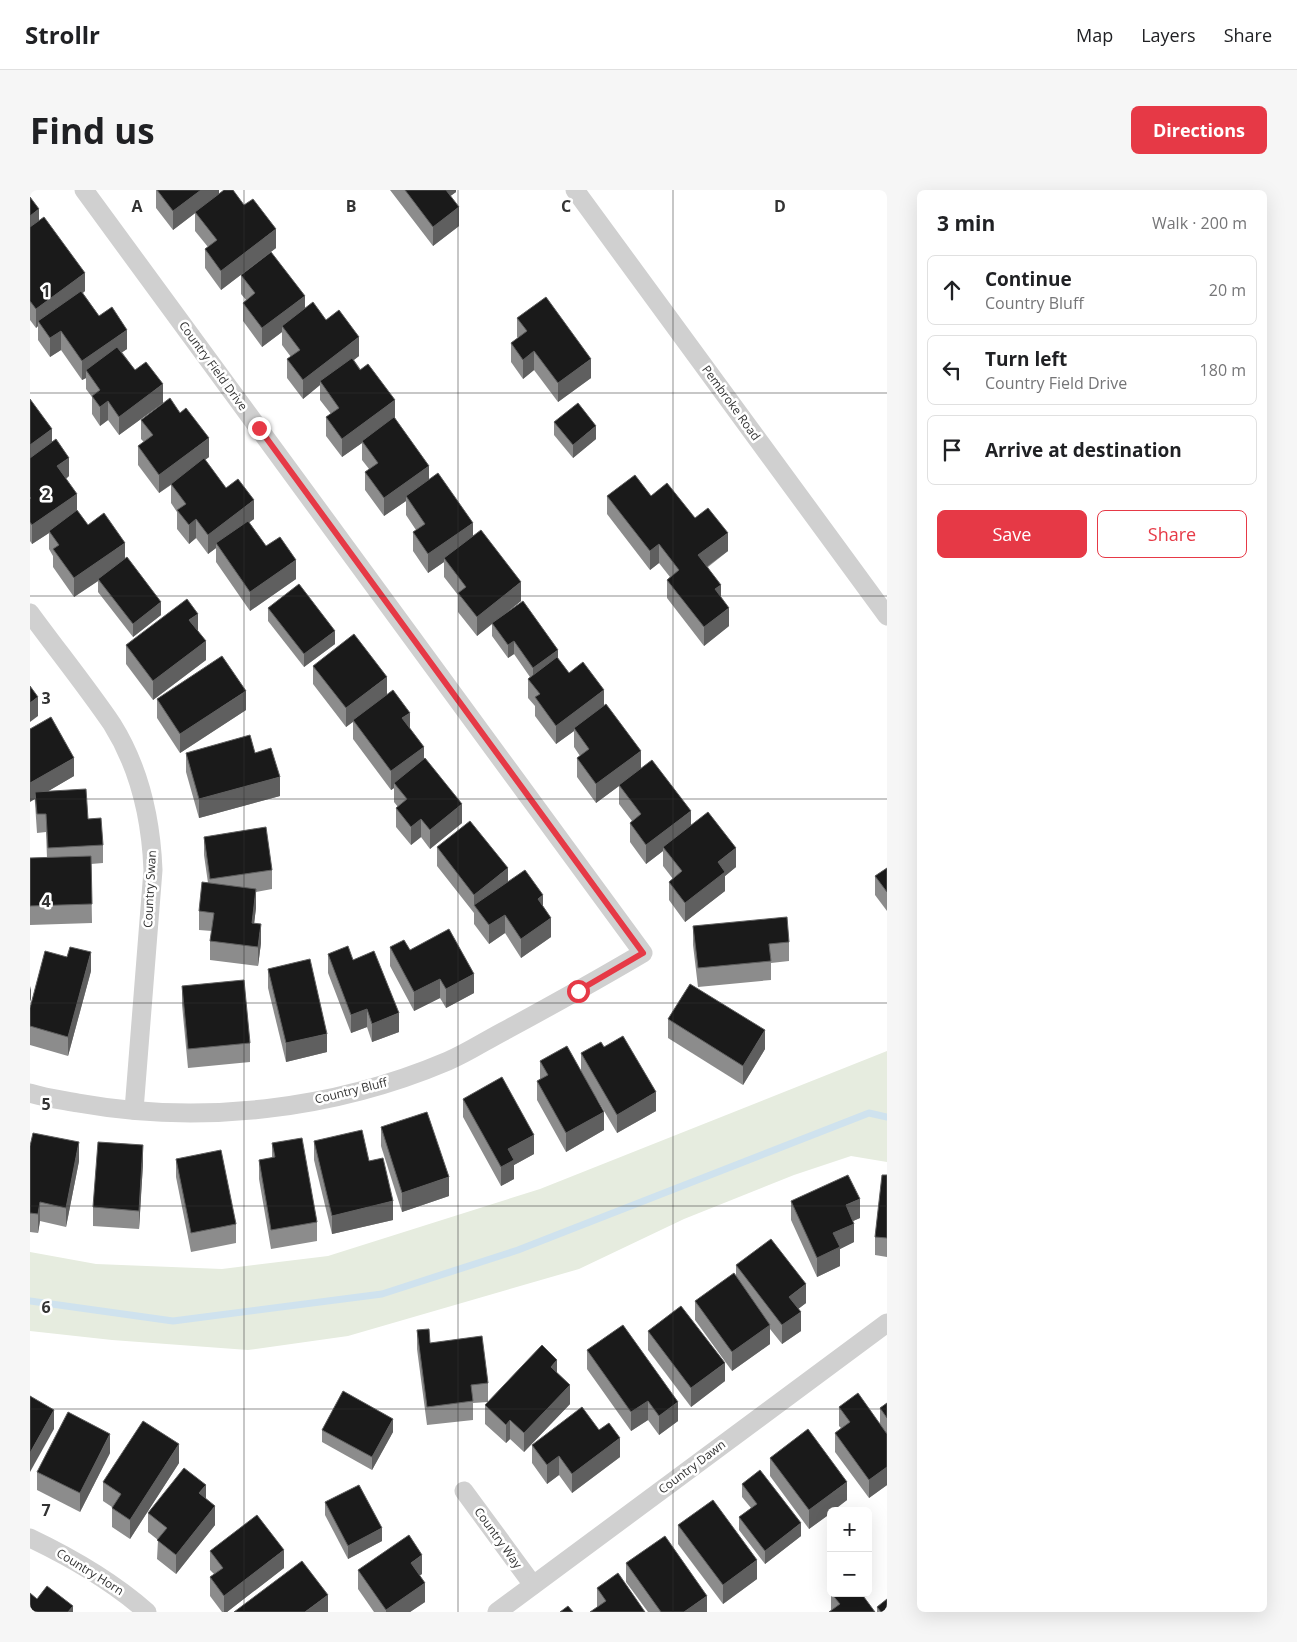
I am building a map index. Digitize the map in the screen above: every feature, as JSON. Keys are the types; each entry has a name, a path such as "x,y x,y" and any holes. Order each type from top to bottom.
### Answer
{"street":[{"name":"Country Field Drive","path":"84,190 643,953"},
{"name":"Pembroke Road","path":"574,190 887,616"},
{"name":"Country Swan","path":"30,613 112,726 141,789 148,816 153,870 134,1110"},
{"name":"Country Bluff","path":"30,1093 106,1108 176,1113 246,1111 315,1101 383,1084 449,1060 578,991 643,953"},
{"name":"Country Dawn","path":"497,1612 887,1323"},
{"name":"Country Way","path":"464,1491 533,1585"},
{"name":"Country Horn","path":"30,1538 96,1573 147,1612"}],"shaded area":[{"path":"887,1051 887,1162 851,1156 794,1175 684,1219 579,1269 348,1336 248,1350 112,1340 30,1331 30,1252 96,1264 222,1269 328,1256 540,1189"}],"building":[{"path":"157,190 201,190 173,211"},
{"path":"224,190 233,190 244,205 253,199 276,229 221,271 205,249 217,240 195,212"},
{"path":"405,190 446,190 459,207 433,227"},
{"path":"30,197 39,209 30,216"},
{"path":"44,217 85,273 36,309 30,301 30,227"},
{"path":"271,252 305,296 262,328 243,303 255,293 241,275"},
{"path":"81,291 99,316 112,307 127,330 82,361 61,331 50,338 38,321"},
{"path":"546,297 591,359 558,383 534,351 523,360 511,343 527,331 517,318"},
{"path":"313,302 326,320 339,310 359,337 303,380 287,359 300,350 282,326"},
{"path":"117,347 135,370 146,362 163,384 119,417 108,401 100,407 92,396 100,390 86,370"},
{"path":"352,358 360,370 368,364 395,400 342,439 326,417 339,408 320,381"},
{"path":"170,398 180,413 186,408 209,438 159,475 138,446 153,435 141,420"},
{"path":"30,399 52,429 30,445"},
{"path":"578,403 596,426 573,445 554,422"},
{"path":"394,417 429,466 384,498 365,472 378,463 362,441"},
{"path":"56,439 69,458 57,466 77,494 32,525 30,522 30,458"},
{"path":"204,458 226,488 238,479 254,500 208,535 196,519 189,525 177,510 186,504 171,484"},
{"path":"438,473 473,523 428,554 413,532 425,524 406,496"},
{"path":"635,475 651,496 667,483 695,518 708,508 728,533 698,555 721,585 715,589 729,608 704,627 667,580 679,570 659,544 650,551 607,496"},
{"path":"77,510 88,525 104,513 125,543 74,578 53,549 59,545 49,531"},
{"path":"248,521 266,546 280,537 296,560 250,592 216,543"},
{"path":"481,530 521,582 477,617 458,593 466,587 444,558"},
{"path":"127,557 161,602 133,624 98,579"},
{"path":"299,584 335,631 304,654 268,608"},
{"path":"187,599 198,614 189,620 206,641 153,681 126,645"},
{"path":"523,601 558,650 533,668 514,641 508,645 492,623"},
{"path":"354,634 387,677 346,708 313,666"},
{"path":"222,656 246,691 180,734 157,699"},
{"path":"557,657 569,673 583,662 604,690 556,726 535,697 540,694 528,679"},
{"path":"30,686 38,697 30,703"},
{"path":"393,690 410,713 402,718 424,747 391,771 353,720"},
{"path":"606,704 641,751 596,784 577,758 589,749 574,728"},
{"path":"51,717 74,758 30,783 30,729"},
{"path":"250,735 255,753 271,748 280,777 199,799 186,753"},
{"path":"425,758 462,804 430,830 421,819 411,827 396,808 407,799 394,783"},
{"path":"652,760 691,811 646,845 630,823 641,814 619,785"},
{"path":"86,789 88,819 101,818 103,845 48,848 46,814 37,814 35,792"},
{"path":"708,812 736,848 718,862 725,872 685,903 669,882 682,871 663,847"},
{"path":"470,821 508,868 474,895 437,847"},
{"path":"266,827 272,870 210,879 204,837"},
{"path":"91,856 92,904 30,906 30,858"},
{"path":"887,868 887,892 875,876"},
{"path":"525,870 543,895 538,899 551,918 521,939 505,915 489,925 474,905"},
{"path":"202,882 256,889 252,923 261,924 258,947 210,941 214,913 199,911"},
{"path":"787,917 789,942 769,944 771,961 698,968 693,926"},
{"path":"449,929 474,974 446,989 440,979 414,992 390,947 404,940 410,950"},
{"path":"348,946 353,960 374,951 399,1013 372,1024 367,1009 351,1015 328,954"},
{"path":"70,947 91,952 68,1037 30,1026 30,1008 45,951 67,957"},
{"path":"310,959 327,1034 286,1043 268,969"},
{"path":"244,980 250,1043 188,1049 182,986"},
{"path":"690,984 765,1030 743,1066 668,1019"},
{"path":"623,1036 656,1092 617,1115 581,1053 601,1042 604,1047"},
{"path":"567,1046 604,1112 566,1133 537,1081 548,1075 540,1061"},
{"path":"502,1077 534,1135 508,1149 514,1160 501,1167 463,1099"},
{"path":"427,1112 449,1177 402,1193 381,1127"},
{"path":"362,1130 369,1161 383,1158 393,1201 332,1216 314,1141"},
{"path":"33,1133 79,1142 66,1208 40,1202 38,1214 30,1213 30,1146"},
{"path":"302,1138 317,1222 271,1230 259,1160 275,1157 272,1143"},
{"path":"98,1142 143,1145 139,1211 93,1207"},
{"path":"221,1150 236,1224 191,1233 176,1159"},
{"path":"848,1175 860,1199 846,1205 854,1224 833,1233 840,1247 817,1258 791,1201"},
{"path":"882,1175 887,1175 887,1238 875,1237"},
{"path":"771,1239 806,1284 789,1297 801,1312 782,1325 736,1265"},
{"path":"734,1273 770,1325 732,1352 695,1301"},
{"path":"681,1306 725,1363 691,1388 648,1331"},
{"path":"623,1325 678,1402 659,1416 648,1401 631,1412 587,1350"},
{"path":"429,1329 430,1343 482,1336 488,1383 471,1385 473,1401 427,1407 417,1330"},
{"path":"542,1345 557,1360 551,1367 570,1385 524,1433 510,1420 506,1425 485,1405"},
{"path":"343,1391 393,1419 372,1457 322,1430"},
{"path":"858,1393 887,1434 887,1467 869,1480 835,1433 850,1422 839,1407"},
{"path":"30,1396 54,1410 30,1453"},
{"path":"887,1403 887,1418 880,1408"},
{"path":"582,1407 599,1430 609,1423 620,1438 572,1474 559,1456 547,1465 532,1445"},
{"path":"68,1412 110,1434 80,1493 37,1472"},
{"path":"143,1421 179,1444 130,1520 112,1508 121,1494 103,1482"},
{"path":"808,1429 847,1482 809,1510 770,1458"},
{"path":"184,1468 206,1485 199,1493 215,1506 176,1555 157,1540 167,1528 148,1513"},
{"path":"760,1470 801,1523 765,1551 739,1517 757,1504 742,1484"},
{"path":"359,1485 382,1528 348,1546 325,1502"},
{"path":"713,1500 757,1560 723,1585 678,1525"},
{"path":"257,1515 284,1550 224,1596 210,1577 223,1568 210,1551"},
{"path":"409,1535 422,1555 411,1563 425,1583 386,1610 358,1570"},
{"path":"665,1536 707,1596 684,1612 661,1612 626,1563"},
{"path":"302,1561 328,1595 305,1612 234,1612"},
{"path":"618,1573 645,1612 590,1612 606,1601 597,1588"},
{"path":"47,1586 73,1606 68,1612 30,1612 30,1593 37,1599"},
{"path":"834,1597 864,1597 875,1612 829,1612 840,1604"},
{"path":"887,1599 887,1612 881,1612 877,1607"},
{"path":"568,1606 573,1612 560,1612"}],"waterway":[{"path":"30,1301 173,1321 382,1294 518,1250 869,1113 887,1117"}],"route":[{"path":"259,428 643,953 578,991"}]}
